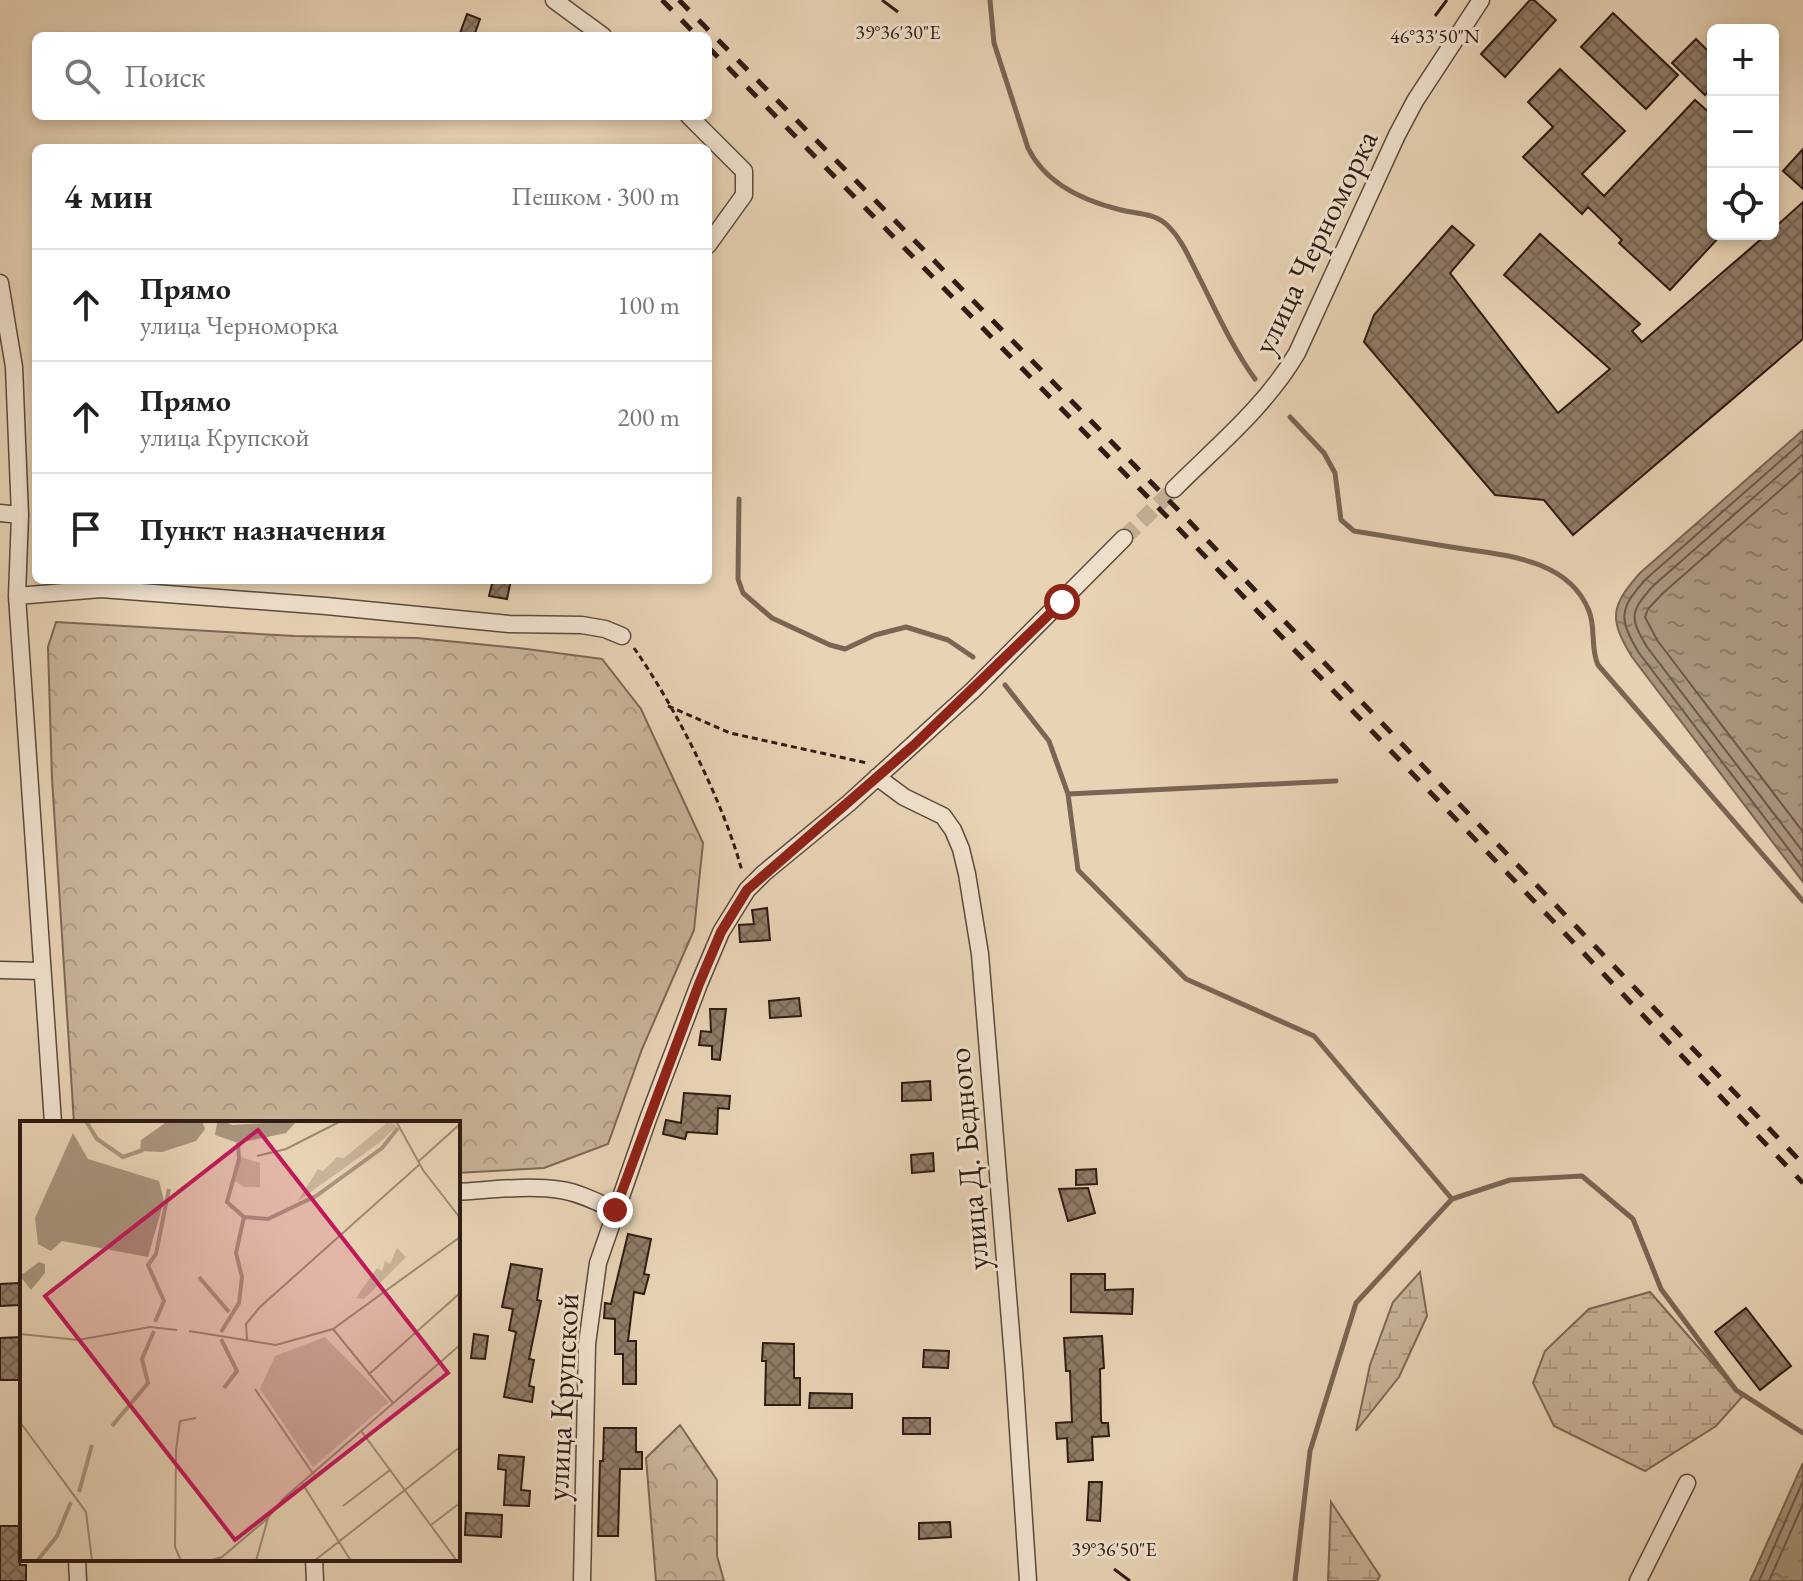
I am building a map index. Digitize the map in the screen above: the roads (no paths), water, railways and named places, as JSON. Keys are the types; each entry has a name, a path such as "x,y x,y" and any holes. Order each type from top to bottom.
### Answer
{"street":[{"path":"554,0 598,32"},
{"name":"улица Черноморка","path":"1174,489 1256,408 1285,374 1409,113 1481,0"},
{"path":"693,120 744,171 744,195 712,239"},
{"path":"0,283 14,367 20,515 17,596 53,1121"},
{"path":"0,513 20,515"},
{"path":"880,774 973,690 1124,538"},
{"path":"17,596 116,590 509,624 582,625 622,636"},
{"name":"улица Крупской","path":"582,1581 587,1344 598,1263 615,1210 721,932 747,890 880,774"},
{"name":"улица Д. Бедного","path":"880,774 904,797 943,816 961,849 967,874 980,954 1028,1581"},
{"path":"0,970 41,971"},
{"path":"460,1192 531,1188 560,1190 581,1195 615,1210"},
{"path":"1638,1581 1687,1483"},
{"path":"77,1561 78,1581"},
{"path":"314,1561 315,1581"}],"water":[{"path":"1803,430 1803,882 1632,657 1619,633 1616,614 1623,595 1640,573"},
{"path":"1803,1463 1803,1581 1750,1581"}],"waterway":[{"path":"990,0 994,43 1028,148 1035,160 1055,181 1080,196 1151,216 1167,225 1185,250 1232,342 1255,379"},
{"path":"1290,417 1324,453 1335,473 1341,520 1354,531 1511,557 1549,569 1565,579 1579,593 1589,611 1598,665 1803,901"},
{"path":"739,499 738,579 743,593 772,618 845,649 875,635 906,627 948,640 973,657"},
{"path":"1005,685 1049,741 1068,794 1078,870 1186,979 1314,1036 1452,1199"},
{"path":"1068,794 1336,781"},
{"path":"1295,1581 1310,1451 1356,1303 1452,1199 1510,1180 1582,1176 1633,1219 1661,1289 1736,1390 1803,1433"}],"tunnel":[{"path":"1124,538 1174,489"}],"railway":[{"path":"662,0 693,32"},
{"path":"679,0 710,32"},
{"path":"712,34 1188,520 1803,1164"},
{"path":"712,51 1179,529 1803,1183"}]}
